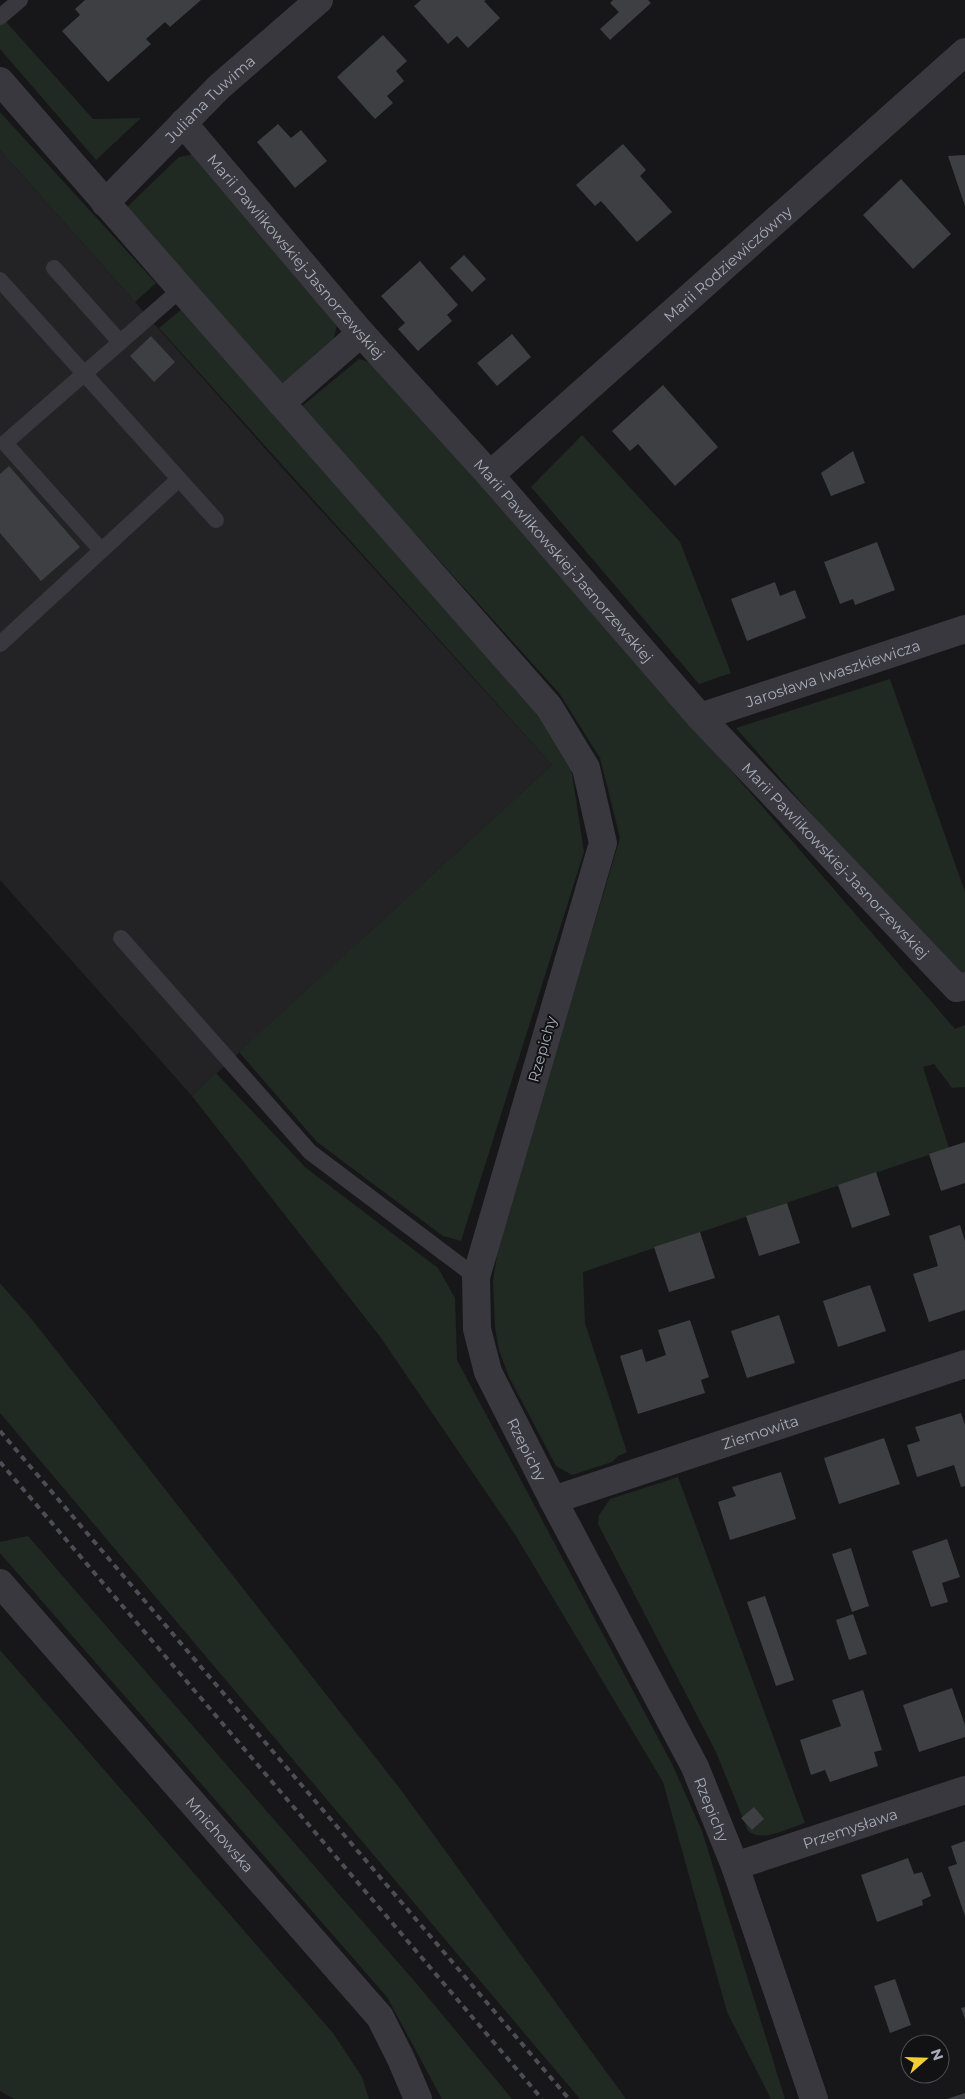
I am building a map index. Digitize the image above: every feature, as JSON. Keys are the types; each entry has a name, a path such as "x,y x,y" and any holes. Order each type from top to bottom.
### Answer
{"street":[{"name":"Juliana Tuwima","path":"106,203 219,87 319,0"},
{"name":"Marii Rodziewiczówny","path":"490,475 965,52"},
{"path":"0,81 281,403 361,333"},
{"name":"Marii Pawlikowskiej-Jasnorzewskiej","path":"183,123 361,333 490,475 700,717 961,987"},
{"name":"Rzepichy","path":"281,403 549,707 586,768 603,843 476,1277 477,1329 488,1372 553,1500 695,1767 735,1866 814,2099"},
{"name":"Jarosława Iwaszkiewicza","path":"700,717 965,629"},
{"name":"Ziemowita","path":"553,1500 965,1364"},
{"name":"Mnichowska","path":"0,1583 380,2017 418,2099"},
{"name":"Przemysława","path":"735,1866 965,1790"}],"lane":[{"path":"0,17 20,0"},
{"path":"54,268 120,342"},
{"path":"0,280 216,520"},
{"path":"101,550 5,443 181,290"},
{"path":"0,644 179,480"},
{"path":"121,938 310,1152 476,1277"}],"shaded area":[{"path":"0,15 93,119 141,118 96,160 0,49"},
{"path":"0,112 156,283 135,302 0,150"},
{"path":"0,150 277,462 552,765 192,1096 0,880"},
{"path":"195,154 338,320 334,338 280,386 126,208 179,157"},
{"path":"181,310 532,706 571,767 584,852 461,1241 443,1236 317,1142 239,1052 552,765 159,328"},
{"path":"359,359 380,365 955,1029 965,1025 965,1087 952,1088 934,1064 923,1067 949,1148 583,1272 585,1323 627,1452 618,1456 612,1462 572,1475 556,1466 509,1377 499,1350 495,1327 493,1280 500,1237 620,838 600,758 559,693 301,407"},
{"path":"582,435 680,542 731,673 699,684 531,487"},
{"path":"890,679 965,892 965,974 955,977 736,728"},
{"path":"216,1073 306,1168 438,1268 455,1298 457,1360 672,1764 702,1831 785,2099 771,2099 727,2012 663,1782 516,1536 381,1338 192,1096"},
{"path":"0,1283 34,1322 401,1790 626,2099 580,2099 0,1413"},
{"path":"678,1477 805,1823 776,1833 761,1836 748,1831 716,1752 598,1524 599,1515 610,1499"},
{"path":"28,1536 422,1990 512,2099 442,2099 387,1997 0,1553 0,1542"},
{"path":"0,1650 333,2033 362,2077 369,2099 14,2099 0,2091"}],"building":[{"path":"85,0 201,0 170,27 165,22 146,39 151,44 108,82 62,31 80,15 75,9"},
{"path":"421,0 486,0 484,1 500,18 468,48 457,36 448,44 414,6"},
{"path":"613,0 648,0 651,3 610,40 600,29 619,12 610,3"},
{"path":"383,35 407,61 396,71 404,81 387,96 393,103 375,119 337,77"},
{"path":"278,124 291,138 301,130 327,161 295,188 257,142"},
{"path":"623,144 646,170 640,176 672,212 637,242 601,201 595,206 576,185"},
{"path":"965,155 965,206 948,156"},
{"path":"901,179 951,234 913,269 863,215"},
{"path":"464,255 486,279 472,292 450,268"},
{"path":"420,261 458,305 447,315 452,321 418,351 398,329 405,323 381,296"},
{"path":"512,334 531,357 497,386 477,363"},
{"path":"151,336 175,362 154,382 130,356"},
{"path":"663,385 718,447 675,486 638,444 630,451 612,431"},
{"path":"853,451 865,483 831,496 821,473"},
{"path":"9,466 80,547 41,581 0,533 0,474"},
{"path":"877,542 895,590 855,605 853,599 840,604 824,562"},
{"path":"775,582 780,596 795,590 806,618 747,641 731,599"},
{"path":"965,1142 965,1183 941,1191 929,1154"},
{"path":"876,1172 890,1215 852,1228 838,1185"},
{"path":"787,1203 800,1243 759,1256 746,1216"},
{"path":"960,1225 965,1241 965,1310 929,1322 913,1274 938,1266 929,1236"},
{"path":"700,1232 715,1278 669,1292 654,1247"},
{"path":"870,1285 886,1331 838,1347 823,1301"},
{"path":"779,1315 795,1363 747,1378 731,1331"},
{"path":"690,1320 709,1377 701,1380 705,1393 638,1414 620,1356 642,1349 646,1362 666,1355 658,1330"},
{"path":"961,1413 965,1425 965,1486 961,1487 954,1465 917,1477 907,1445 920,1441 915,1427"},
{"path":"884,1438 900,1484 839,1504 824,1458"},
{"path":"781,1472 796,1519 730,1540 718,1502 736,1496 732,1487"},
{"path":"947,1539 960,1577 942,1583 948,1602 931,1607 912,1551"},
{"path":"851,1548 869,1606 852,1612 832,1554"},
{"path":"765,1596 794,1680 776,1686 747,1602"},
{"path":"853,1614 867,1654 849,1660 836,1620"},
{"path":"952,1688 965,1725 965,1737 919,1752 903,1705"},
{"path":"863,1690 882,1750 874,1752 878,1766 830,1782 825,1770 811,1775 800,1740 841,1726 832,1700"},
{"path":"754,1807 764,1819 752,1830 741,1818"},
{"path":"965,1841 965,1916 948,1867 957,1864 951,1846"},
{"path":"908,1858 914,1874 922,1872 931,1896 922,1900 923,1905 877,1922 861,1875"},
{"path":"895,1979 911,2025 890,2033 874,1986"},
{"path":"965,2007 965,2019 961,2008"},
{"path":"965,2093 965,2099 947,2099"}],"railway":[{"path":"0,1431 569,2099"},
{"path":"0,1462 542,2099"}]}
